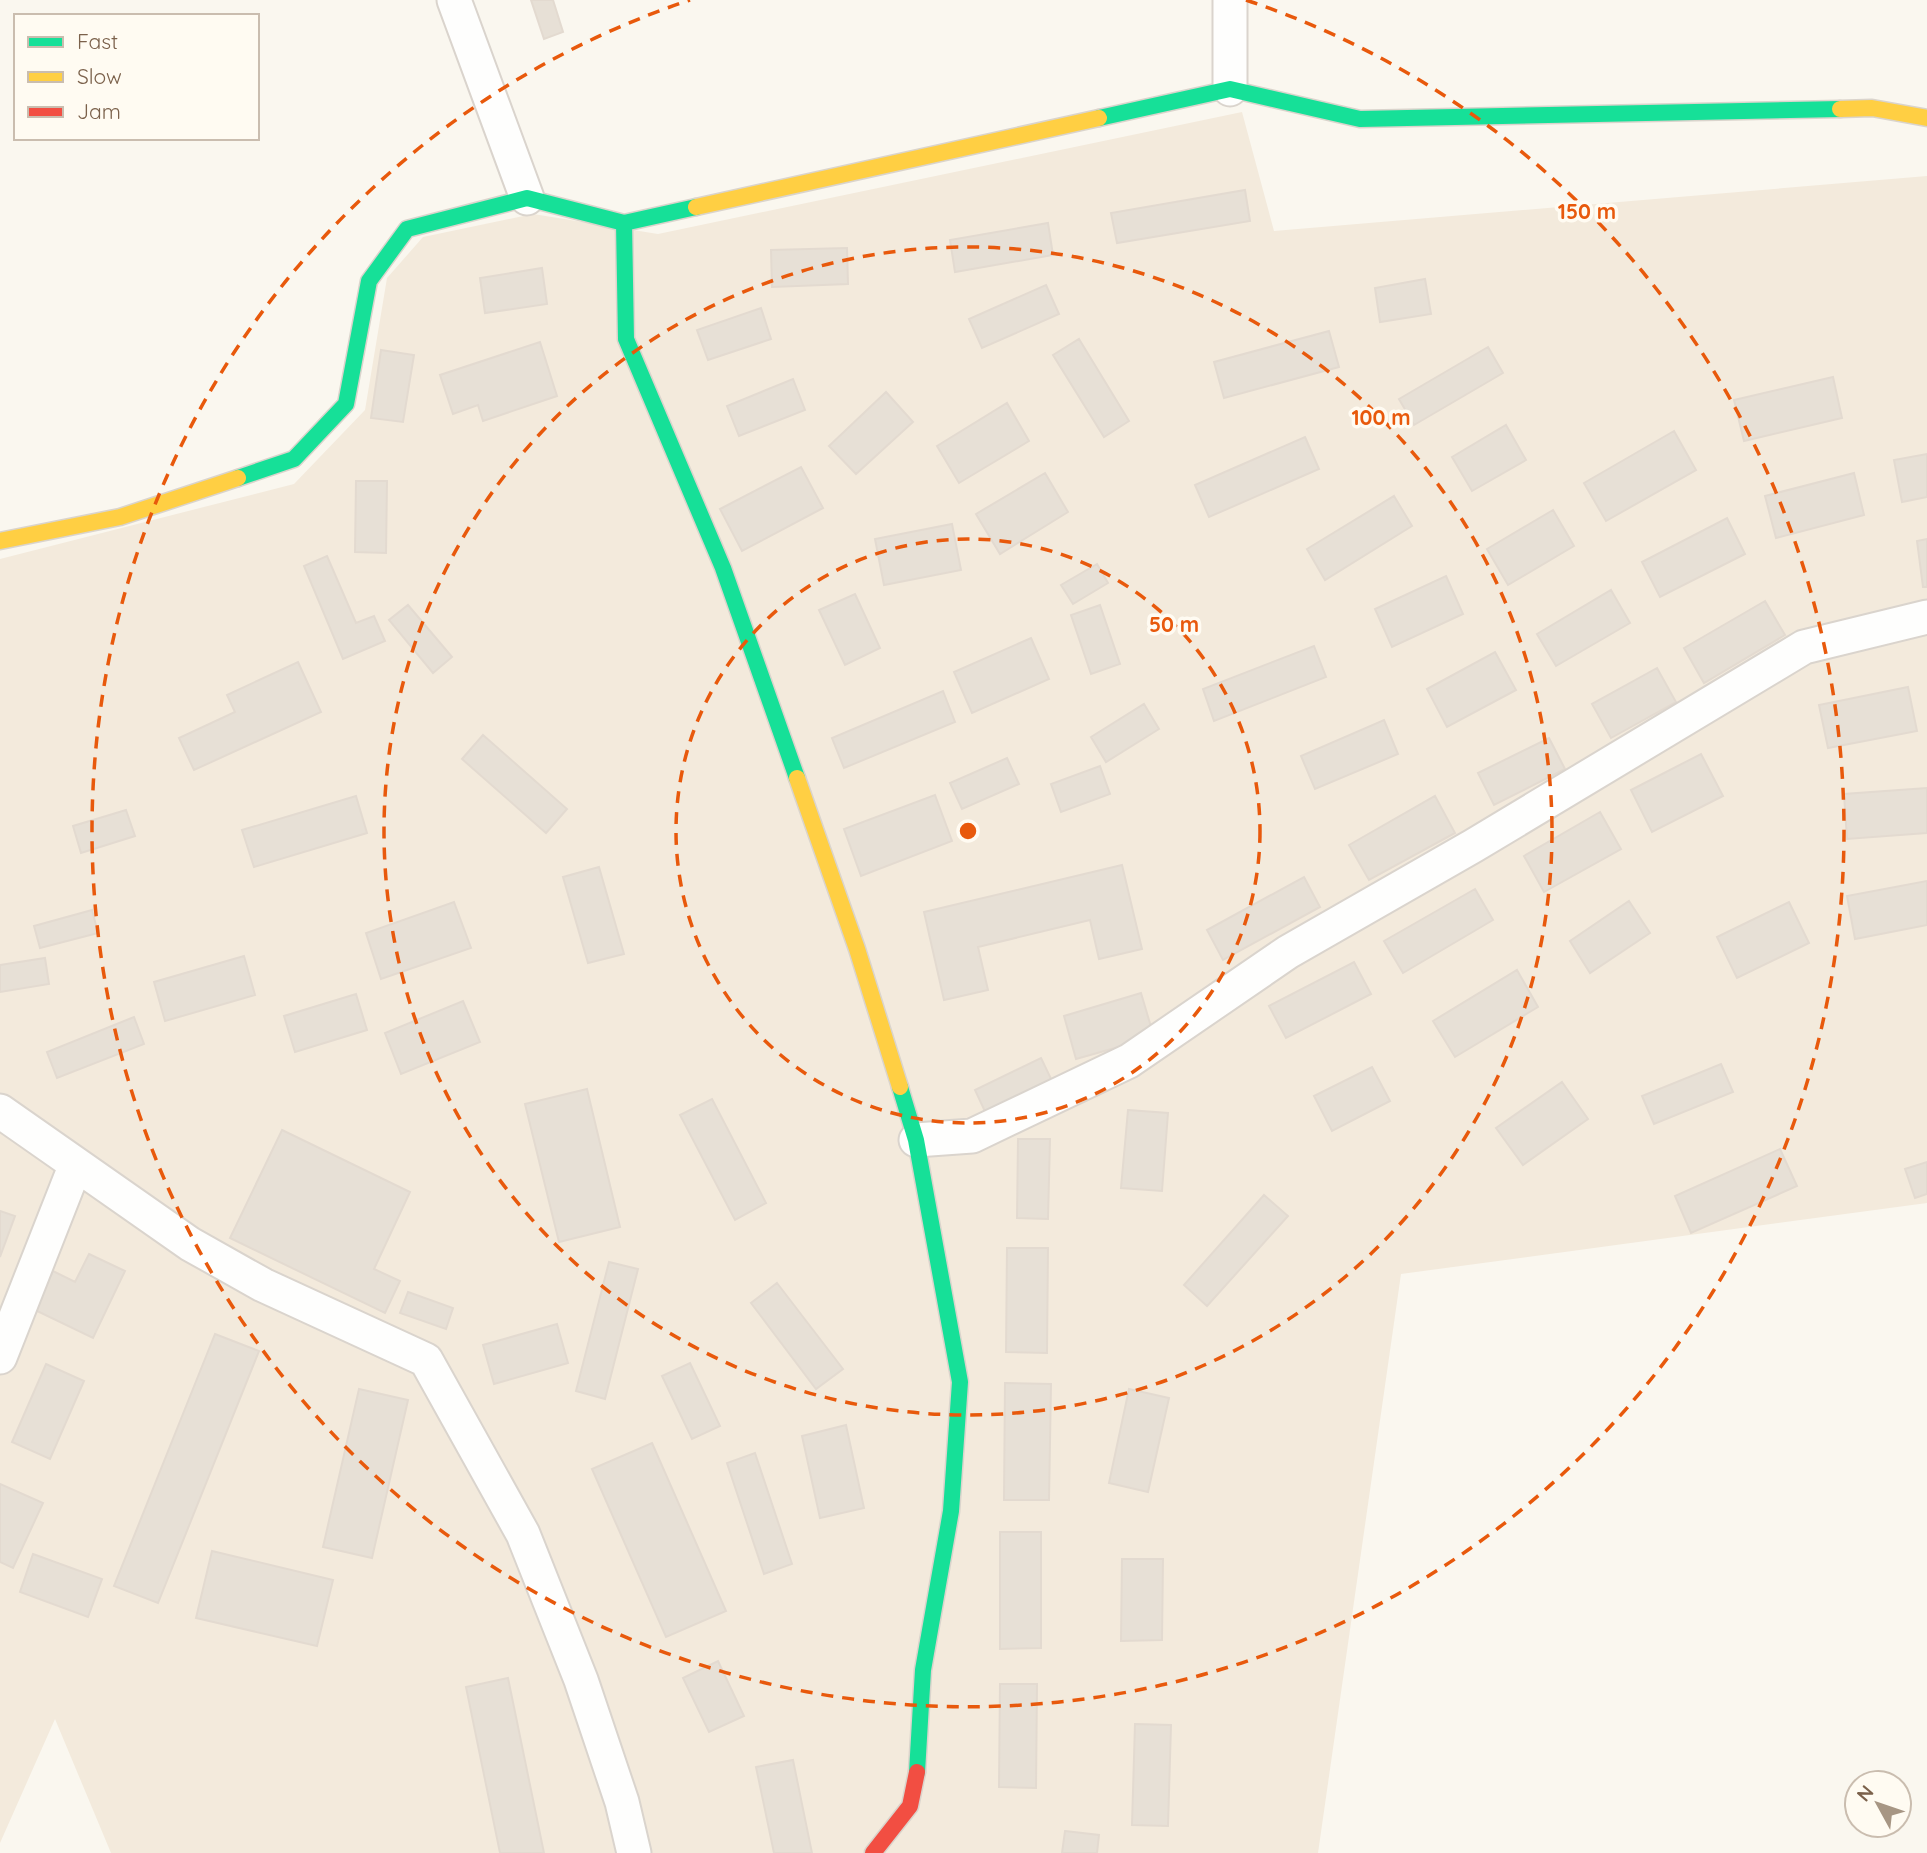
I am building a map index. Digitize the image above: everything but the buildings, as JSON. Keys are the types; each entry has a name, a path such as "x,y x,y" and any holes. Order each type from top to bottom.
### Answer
{"street":[{"path":"454,0 527,198"},
{"path":"1230,0 1230,89"},
{"path":"0,541 120,517 294,459 346,404 369,281 407,229 527,198 624,223 1230,89 1360,119 1872,108 1927,118"},
{"path":"624,223 625,339 723,568 857,949 916,1140 960,1382 951,1511 922,1670 918,1769 910,1806 873,1853"},
{"path":"916,1140 972,1136 1129,1061 1288,952 1473,846 1804,647 1927,617"},
{"path":"0,1111 191,1244 263,1285 426,1360 523,1534 581,1680 622,1802 634,1853"},
{"path":"0,1357 76,1164"}],"shaded area":[{"path":"1242,112 1274,231 1927,176 1927,1203 1401,1274 1318,1853 111,1853 55,1719 0,1843 0,559 294,484 365,410 387,278 423,237 533,214 658,234"}],"traffic: fast":[{"path":"1099,118 1230,89 1360,119 1840,109"},
{"path":"238,478 294,459 346,404 369,281 407,229 527,198 624,223 696,207"},
{"path":"624,223 626,339 723,568 797,778"},
{"path":"900,1087 916,1140 960,1382 951,1511 923,1670 917,1772"}],"traffic: slow":[{"path":"1840,109 1872,108 1927,118"},
{"path":"696,207 1099,118"},
{"path":"0,541 120,517 238,478"},
{"path":"797,778 857,949 900,1087"}],"traffic: jam":[{"path":"873,1853 910,1806 917,1772"}]}
